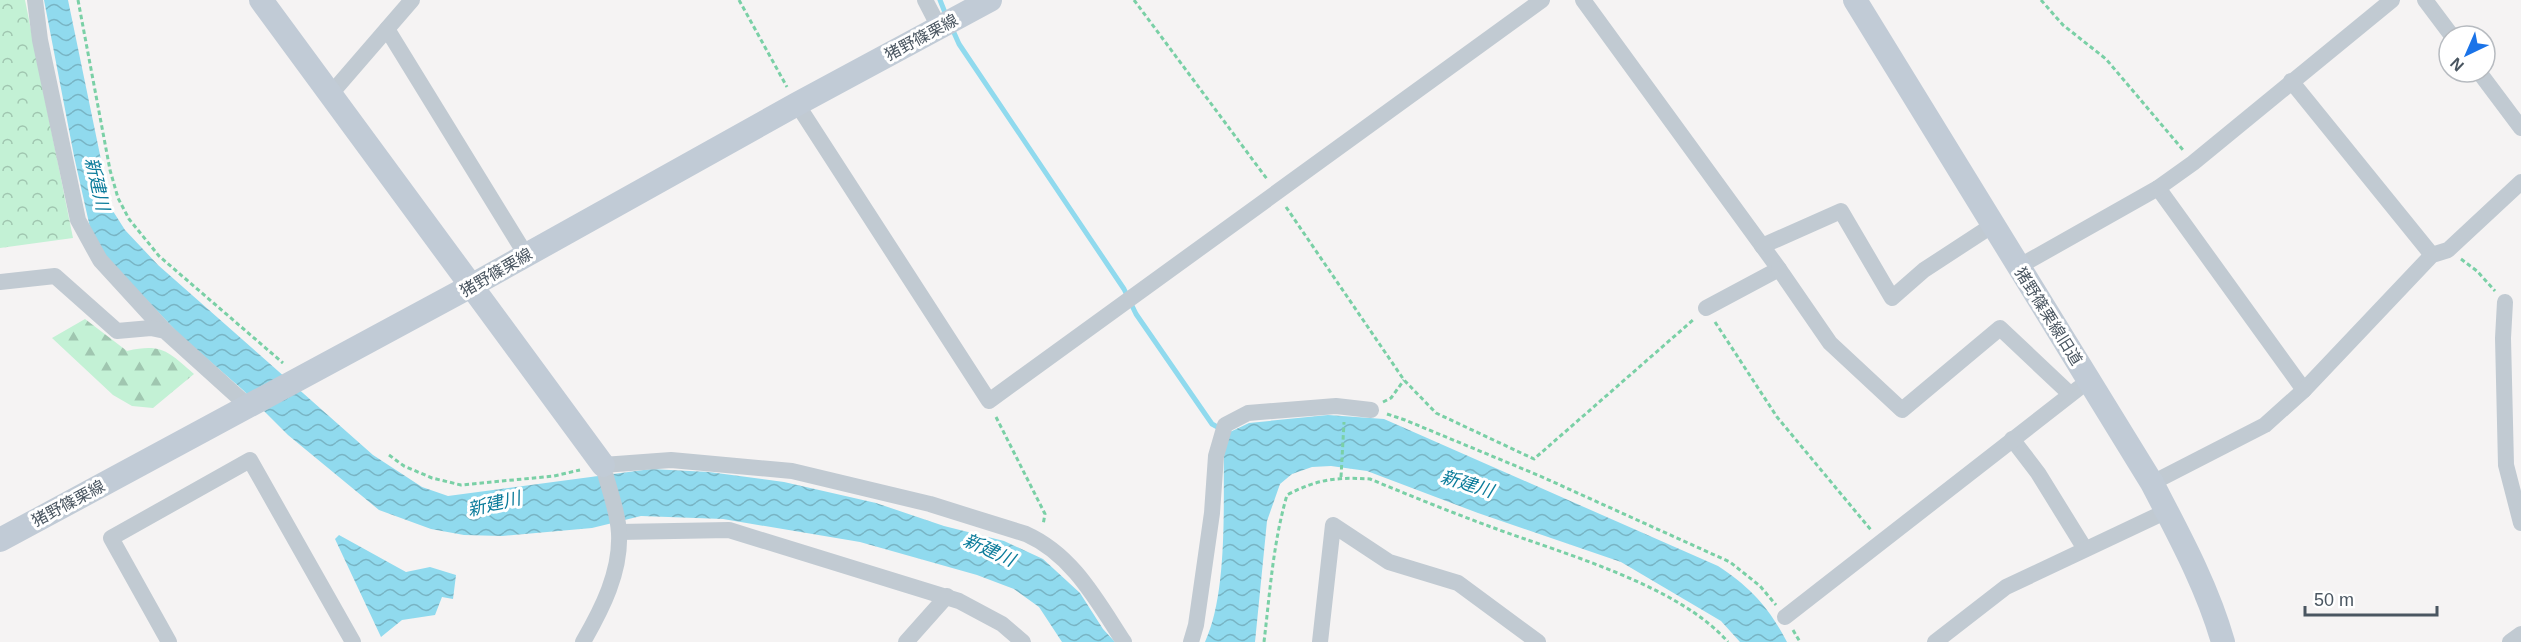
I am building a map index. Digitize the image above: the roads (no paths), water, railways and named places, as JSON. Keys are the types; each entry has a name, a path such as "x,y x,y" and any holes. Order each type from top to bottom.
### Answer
{"street":[{"path":"35,0 40,40 78,220 100,260 165,331 248,406"},
{"path":"261,0 329,96 603,465 619,532 617,565 608,593 583,642"},
{"path":"329,96 412,0"},
{"path":"925,0 939,27"},
{"name":"猪野篠栗線","path":"0,540 471,286 797,104 990,0"},
{"path":"797,104 989,401 1542,0"},
{"path":"1583,0 1779,269 1830,343 1902,410 2000,328 2080,387 1785,617"},
{"name":"猪野篠栗線旧道","path":"1855,0 2018,267 2080,387 2152,483 2193,561 2216,617 2223,642"},
{"path":"2018,267 2158,188 2193,163 2391,0"},
{"path":"2425,0 2443,24"},
{"path":"387,29 526,255"},
{"path":"2291,81 2432,255"},
{"path":"2488,84 2521,128"},
{"path":"2152,483 2265,425 2304,390 2432,255 2448,250 2521,182"},
{"path":"2158,188 2304,390"},
{"path":"1762,246 1840,211 1892,298 1924,270 1993,225"},
{"path":"1706,308 1779,269"},
{"path":"0,282 55,276 117,331 151,328 165,331"},
{"path":"2505,302 2503,338 2506,465 2521,524"},
{"path":"1191,642 1196,625 1212,513 1216,456 1225,425 1248,413 1345,407 1371,410"},
{"path":"2012,439 2038,473 2085,549"},
{"path":"169,642 111,538 250,460 353,642"},
{"path":"603,465 671,460 792,471 930,504 1040,541 1072,566 1124,642"},
{"path":"1935,642 2006,586 2167,511"},
{"path":"1320,642 1333,525 1389,562 1458,583 1538,642"},
{"path":"619,532 729,530 946,596 1002,624 1023,642"},
{"path":"906,642 946,596"},
{"path":"2510,642 2521,634"}],"water":[{"name":"新建川","path":"44,0 68,0 111,208 125,230 158,265 373,455 422,487 448,496 651,469 709,472 784,482 876,503 944,526 1004,541 1043,559 1080,593 1103,629 1115,642 1062,642 1039,607 1014,589 977,575 860,542 723,519 641,516 592,528 502,536 464,535 431,529 379,510 288,435 243,390 181,336 100,251 91,232 74,156"},
{"name":"新建川","path":"1328,415 1384,419 1718,566 1758,599 1773,618 1787,642 1740,642 1721,621 1621,562 1478,513 1367,471 1331,466 1312,467 1292,474 1280,484 1267,521 1255,642 1205,642 1218,598 1221,573 1224,449 1230,432 1249,423"},
{"path":"339,535 406,572 430,567 456,575 453,599 442,597 435,615 402,620 381,637 335,539"}],"waterway":[{"path":"940,0 946,15"},
{"path":"951,26 959,44 1124,289 1136,314 1212,424 1221,429"}]}
